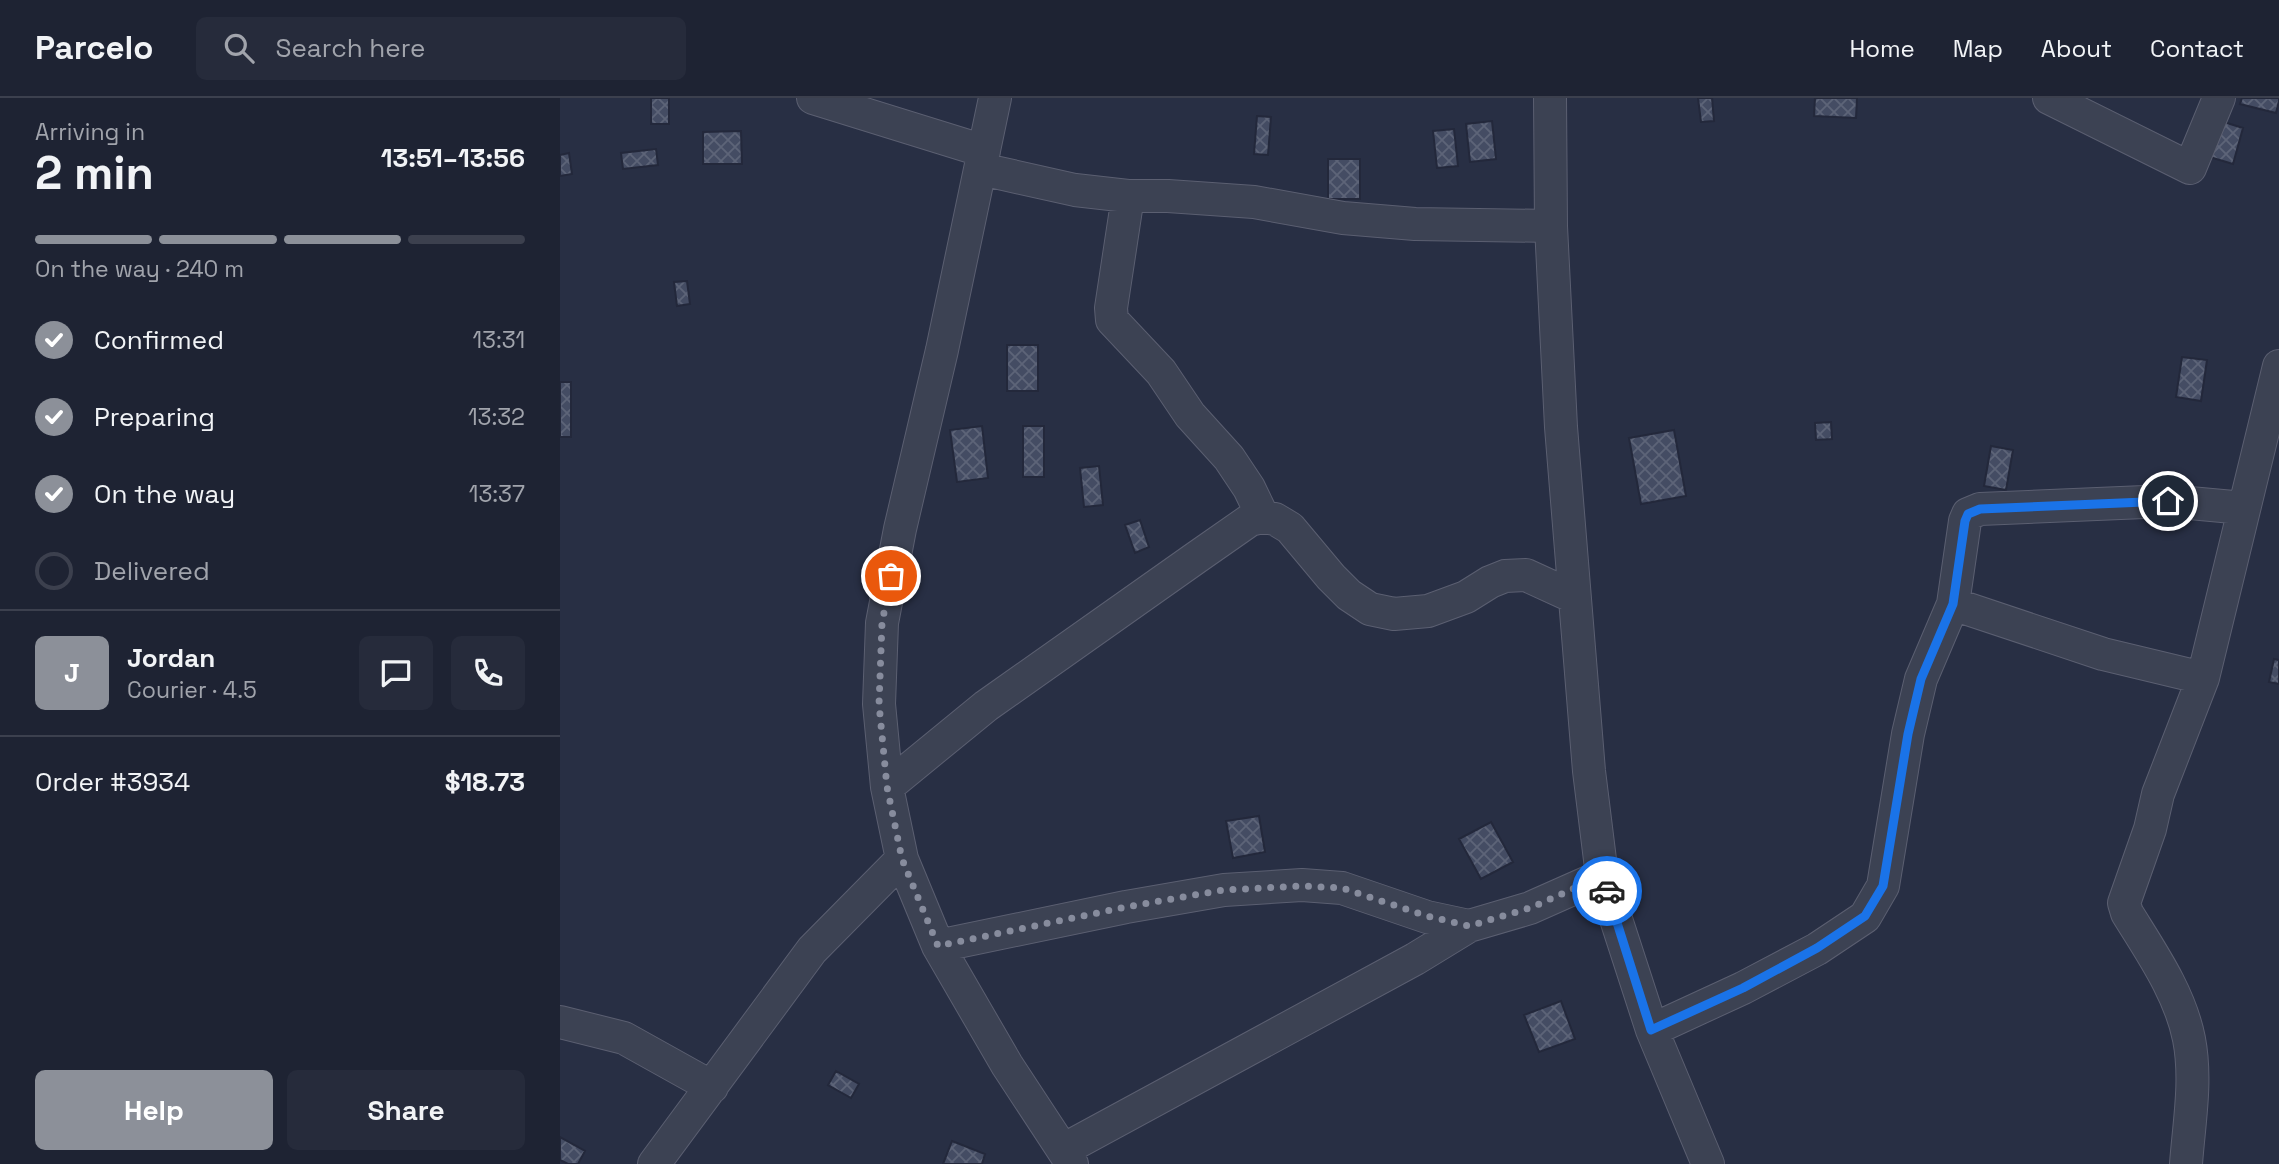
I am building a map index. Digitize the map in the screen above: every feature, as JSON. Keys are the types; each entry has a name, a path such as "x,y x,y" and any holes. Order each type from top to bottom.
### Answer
{"street":[{"path":"813,98 982,160 1075,190 1128,197 1168,196 1254,202 1382,222 1551,226"},
{"path":"995,98 942,350 900,529 882,623 879,704 887,787 902,859 938,946 1007,1065 1067,1157 1469,926 1530,908 1602,876"},
{"path":"1550,98 1551,226 1561,427 1589,771 1602,876 1651,1030 1708,1164"},
{"path":"2049,98 2190,168 2218,98"},
{"path":"1128,197 1111,308 1112,320 1161,372 1190,415 1229,458 1250,488 1263,517"},
{"path":"2186,1164 2193,1080 2190,1040 2180,1007 2124,903 2150,830 2158,794 2203,678 2279,366"},
{"path":"1651,1030 1743,988 1817,948 1865,916 1883,886 1908,734 1921,679 1953,604 1968,514 1974,510 2168,501 2244,508"},
{"path":"887,787 986,706 1250,520 1263,517 1275,519 1290,528 1331,578 1370,610 1394,614 1428,611 1466,597 1505,576 1526,575 1574,597"},
{"path":"1953,604 2104,654 2203,678"},
{"path":"654,1164 812,950 902,859"},
{"path":"938,946 1126,907 1224,890 1302,886 1342,888 1427,916 1469,926"},
{"path":"560,1022 624,1038 712,1087"}],"building":[{"path":"651,98 669,98 669,124 651,124"},
{"path":"1698,98 1712,98 1714,121 1701,122"},
{"path":"1815,98 1857,98 1856,118 1814,116"},
{"path":"2242,98 2279,98 2276,113 2240,104"},
{"path":"1257,116 1271,117 1268,155 1254,154"},
{"path":"2214,119 2243,128 2233,164 2203,155"},
{"path":"1492,121 1496,159 1470,162 1466,124"},
{"path":"1454,129 1458,166 1437,168 1433,131"},
{"path":"741,131 742,164 703,164 703,132"},
{"path":"656,149 658,165 623,169 621,153"},
{"path":"569,153 572,174 560,176 560,155"},
{"path":"1328,159 1360,159 1360,199 1328,199"},
{"path":"687,281 690,304 677,306 674,282"},
{"path":"1007,345 1038,345 1038,391 1007,391"},
{"path":"2182,357 2207,360 2201,401 2176,397"},
{"path":"560,382 571,382 571,437 560,437"},
{"path":"1831,422 1832,439 1816,440 1815,423"},
{"path":"982,426 988,478 957,482 950,430"},
{"path":"1023,426 1044,426 1044,477 1023,477"},
{"path":"1674,430 1686,496 1641,504 1629,438"},
{"path":"1991,446 2013,450 2006,490 1984,486"},
{"path":"1099,466 1103,505 1084,507 1080,468"},
{"path":"1140,520 1149,547 1135,553 1125,525"},
{"path":"2274,659 2279,660 2279,684 2269,682"},
{"path":"1259,816 1265,852 1233,858 1226,821"},
{"path":"1491,822 1513,862 1481,879 1459,839"},
{"path":"1561,1001 1575,1039 1539,1052 1524,1015"},
{"path":"836,1071 859,1084 851,1098 828,1085"},
{"path":"560,1137 585,1151 578,1164 568,1164 560,1160"},
{"path":"952,1141 985,1154 982,1164 943,1164"}],"way so far":[{"path":"891,576 882,623 879,704 887,787 902,859 938,946 1126,907 1224,890 1302,886 1342,888 1427,916 1469,926 1530,908 1602,876 1607,891"}],"route":[{"path":"1607,891 1651,1030 1743,988 1817,948 1865,916 1883,886 1908,734 1921,679 1953,604 1968,514 1980,509 2168,501"}]}
